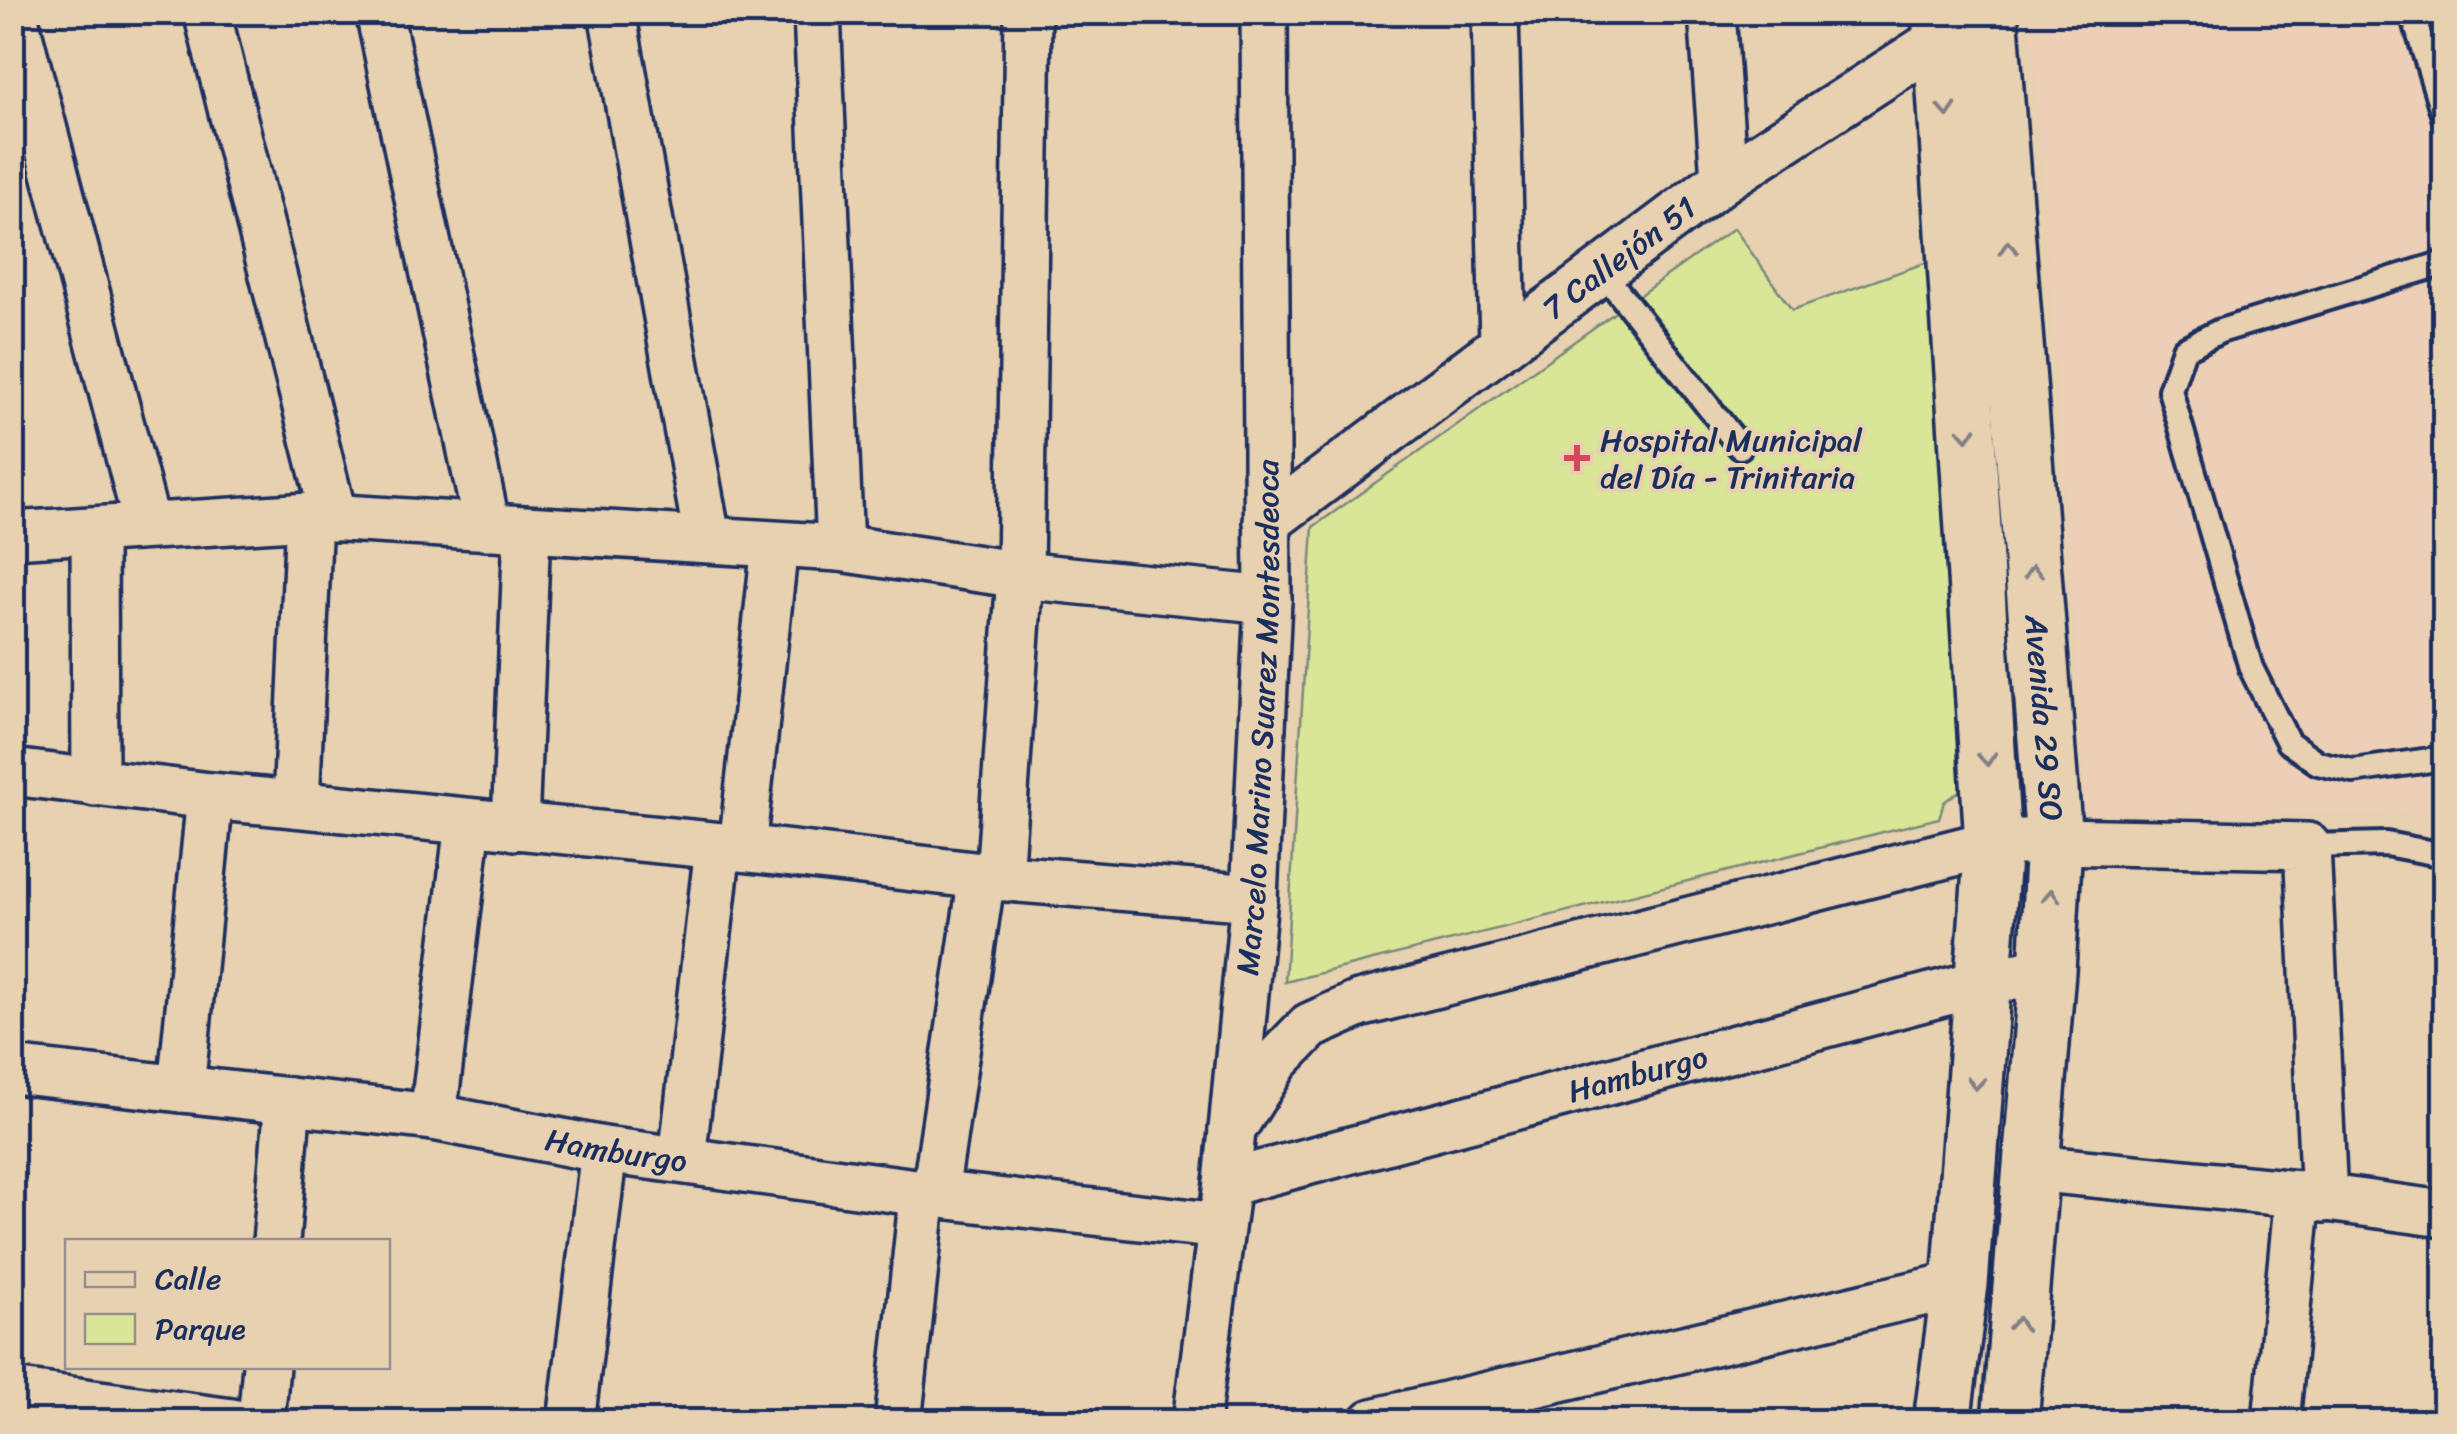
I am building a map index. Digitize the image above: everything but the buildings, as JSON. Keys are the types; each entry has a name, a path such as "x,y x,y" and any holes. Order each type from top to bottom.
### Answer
{"street":[{"path":"13,12 147,525"},
{"path":"207,12 321,517 296,804"},
{"path":"378,12 507,529 516,827"},
{"path":"612,12 708,538"},
{"path":"817,12 840,548"},
{"path":"898,1422 929,1193 990,877 1020,575 1028,12"},
{"name":"Marcelo Marino Suarez Montesdeoca","path":"1196,1422 1224,1205 1254,898 1268,600 1264,12"},
{"path":"1495,12 1503,344"},
{"path":"1712,12 1724,178"},
{"name":"7 Callejón 51","path":"1267,522 1724,178 1964,19"},
{"name":"Avenida 29 SO","path":"1964,19 2054,841 2048,971 2010,1422"},
{"name":"Avenida 29 SO","path":"1942,1422 1960,1284 1992,843 1964,19"},
{"path":"12,534 321,517 840,548 1020,575 1268,600"},
{"path":"94,531 95,783"},
{"path":"682,1160 775,545"},
{"path":"12,772 990,877 1254,898"},
{"path":"181,1089 210,796"},
{"path":"433,1117 468,823"},
{"path":"1232,1130 1276,1061 1310,1026 1359,1004 1992,843 2307,846 2311,1196 2276,1422"},
{"name":"Hamburgo","path":"12,1070 433,1117 604,1150 929,1193 1224,1205 1984,982 2048,971"},
{"path":"276,1239 288,1101"},
{"path":"570,1422 604,1150"},
{"path":"2032,1168 2311,1196 2444,1214"},
{"path":"1374,1422 1960,1284"},
{"path":"261,1422 266,1369"},
{"path":"12,1392 232,1422"}],"lane":[{"path":"2412,12 2444,117"},
{"path":"2444,263 2220,331 2184,349 2170,390 2252,668 2288,742 2318,764 2353,771 2444,758"},
{"path":"1601,270 1740,446"},
{"path":"2307,846 2386,844 2444,856"}],"shaded area":[{"path":"2030,13 2444,13 2444,815 2087,813"}],"green space":[{"path":"1734,228 1792,310 1936,259 1966,786 1944,802 1939,818 1285,982 1313,527"}],"place":[{"name":"Hospital Municipal del Día - Trinitaria","path":"1577,458"}]}
